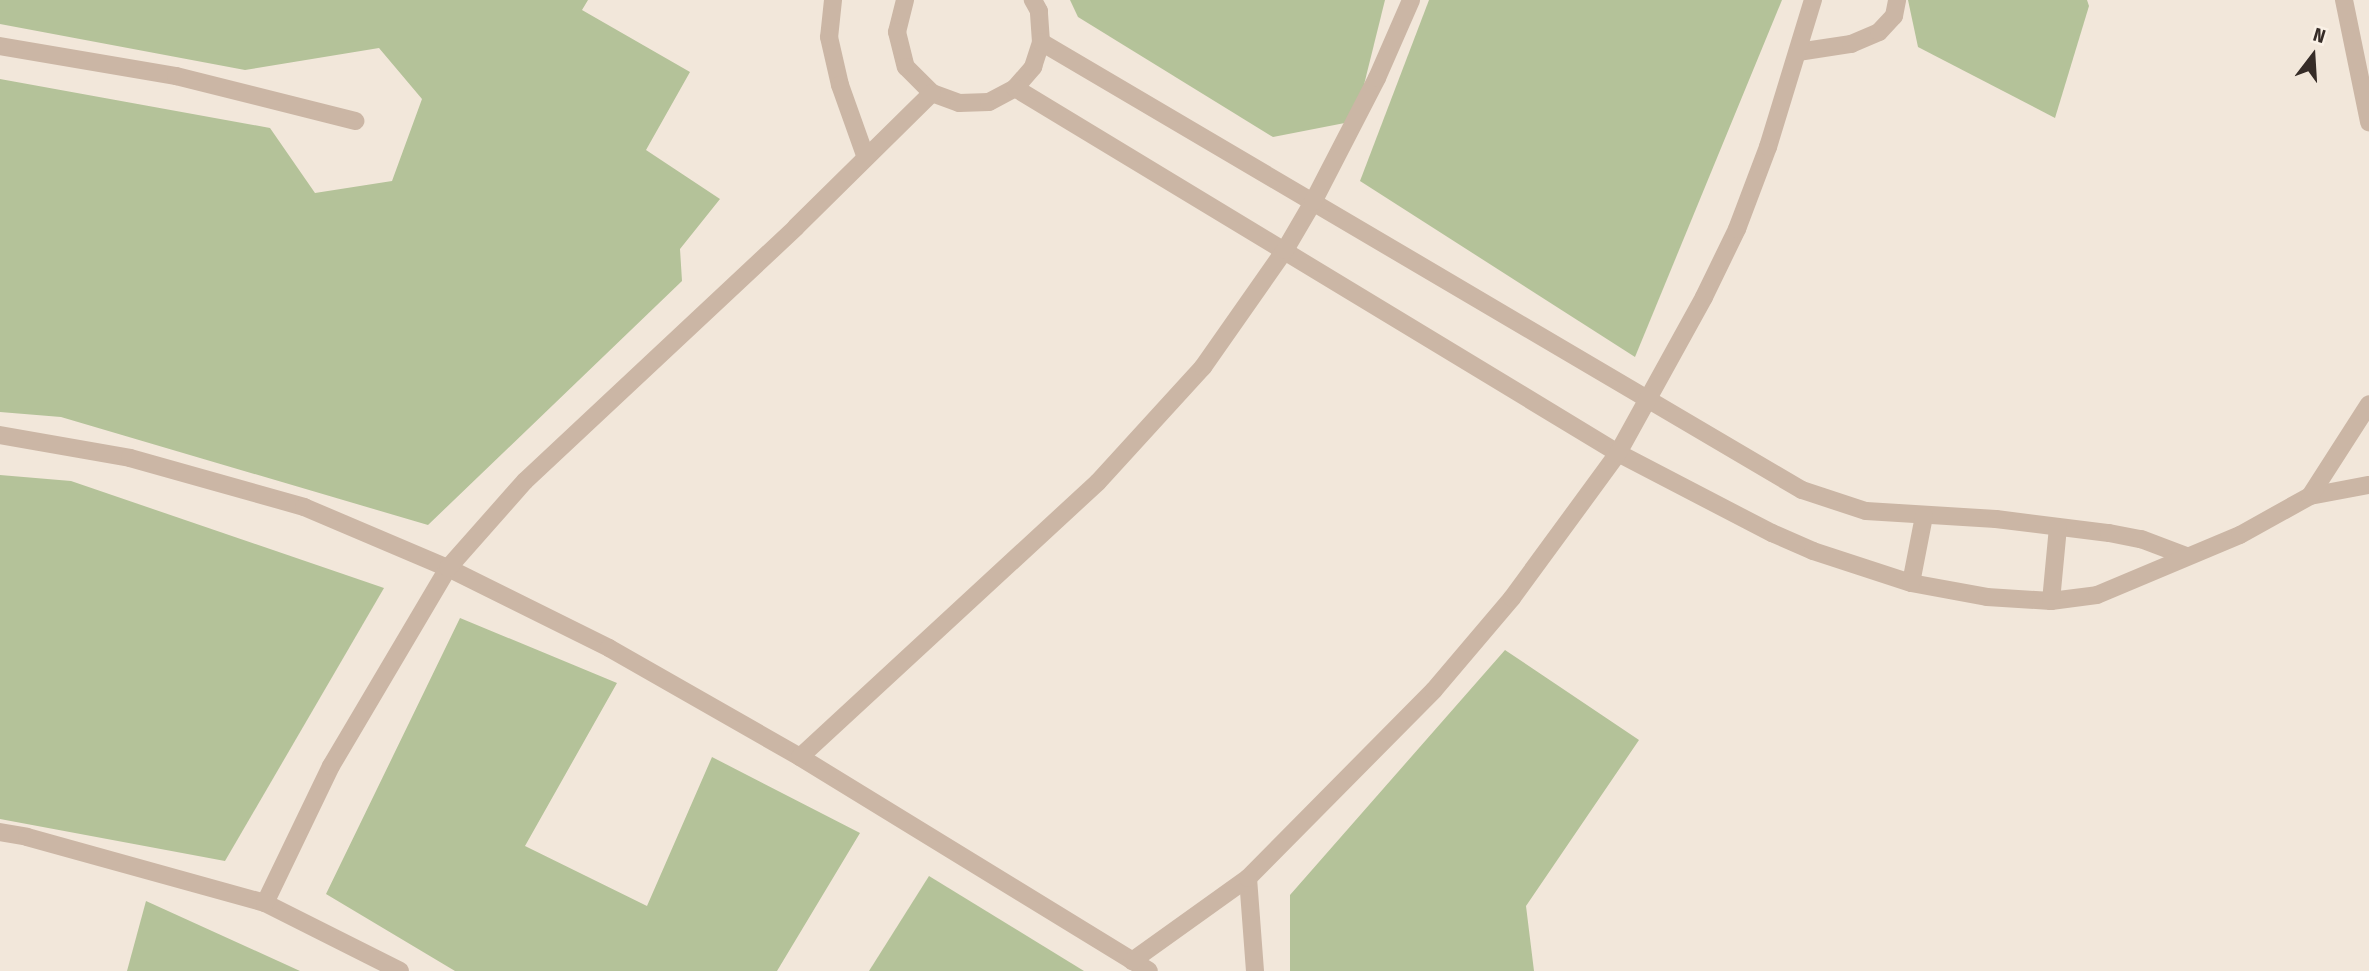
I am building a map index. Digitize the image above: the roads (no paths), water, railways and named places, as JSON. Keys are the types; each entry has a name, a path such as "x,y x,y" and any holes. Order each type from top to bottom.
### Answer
{"street":[{"path":"834,0 829,37 841,85 866,158"},
{"path":"905,0 897,32 906,67 932,93 959,103 989,102 1015,88 1032,67 1041,42 1039,11 1033,0"},
{"path":"800,757 1098,482 1203,367 1286,250 1377,78 1410,0"},
{"path":"1132,961 1248,878 1434,690 1512,598 1618,453 1737,229 1768,147 1813,0"},
{"path":"1798,52 1851,44 1879,32 1894,16 1897,0"},
{"path":"2344,0 2369,122"},
{"path":"1041,42 1767,471 1829,501 1866,511 1996,519 2141,539 2186,556"},
{"path":"0,46 176,76 355,121"},
{"path":"1015,88 1618,453 1772,533 1813,551 1912,583 1987,597 2051,601 2098,595 2252,530 2310,496 2369,485"},
{"path":"265,903 331,766 448,568 525,481 932,93"},
{"path":"2310,496 2369,404"},
{"path":"0,435 130,458 304,507 448,568 609,648 800,757 1149,971"},
{"path":"1912,583 1924,516"},
{"path":"2051,601 2058,527"},
{"path":"0,832 265,903 400,971"},
{"path":"1248,878 1255,971"}]}
